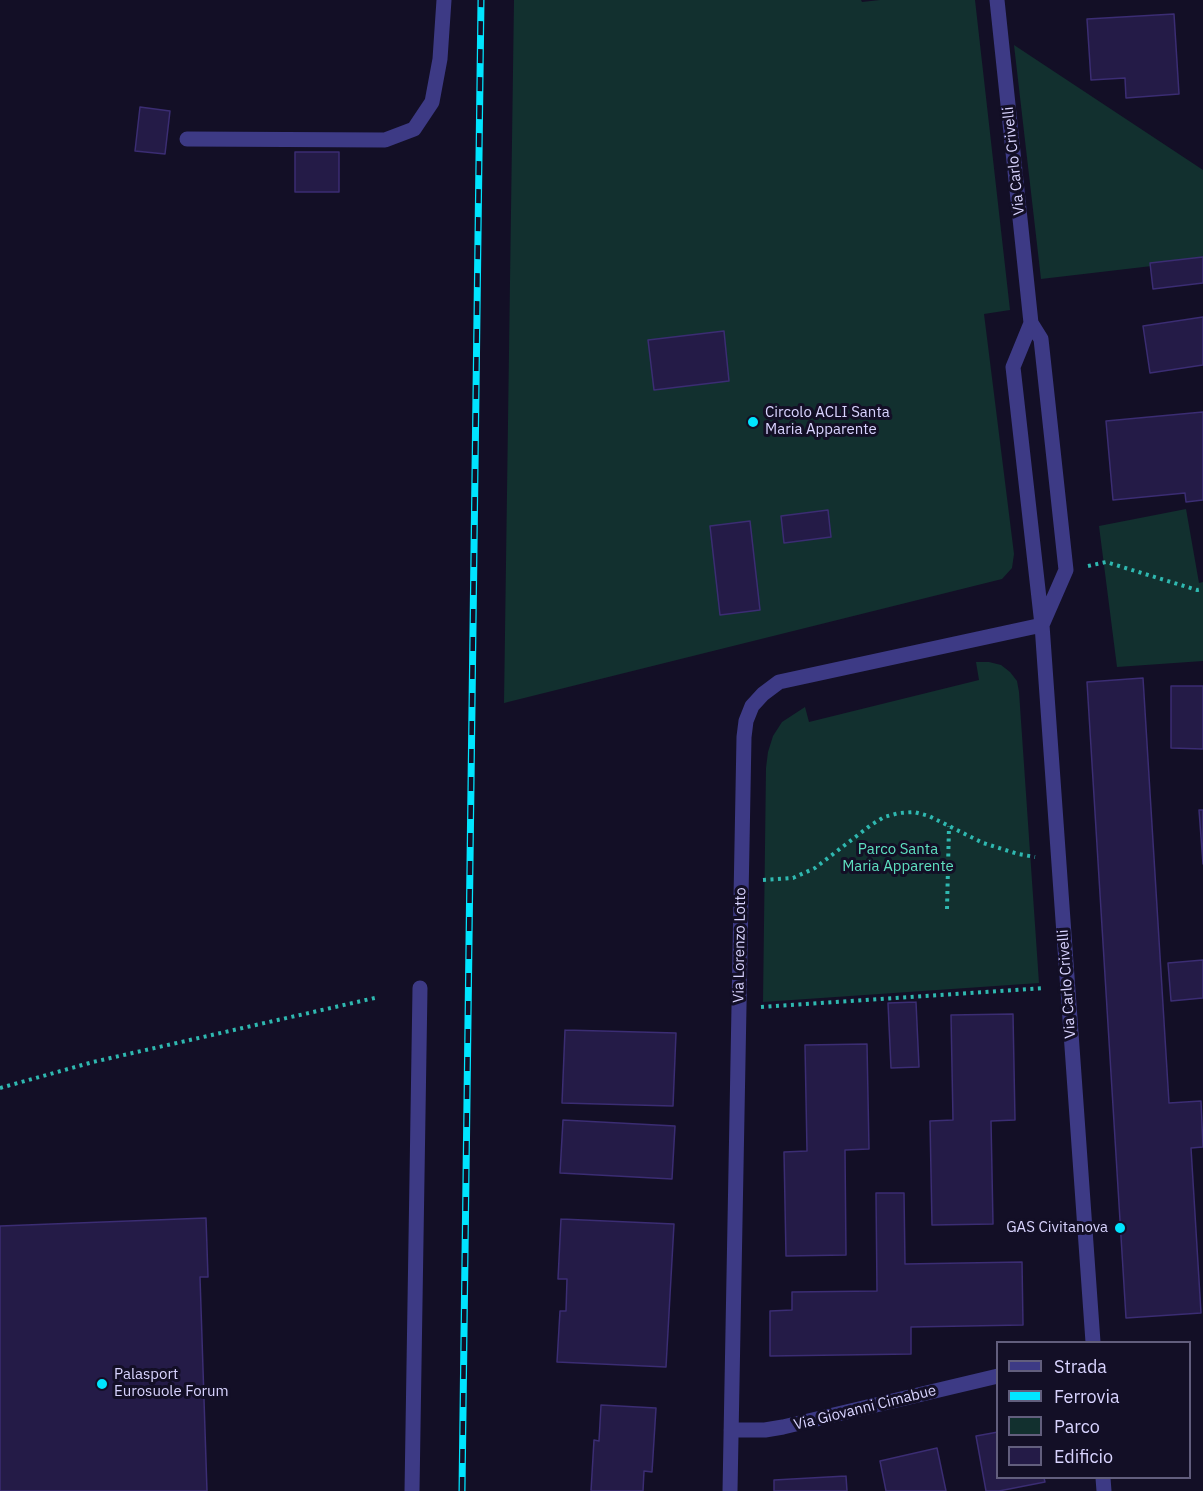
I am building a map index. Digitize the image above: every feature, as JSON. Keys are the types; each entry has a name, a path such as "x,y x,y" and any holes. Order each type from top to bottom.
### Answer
{"street":[{"path":"187,139 385,140 414,129 432,102 440,59 444,0"},
{"name":"Via Carlo Crivelli","path":"997,0 1031,323 1041,339 1066,570 1042,625"},
{"name":"Via Carlo Crivelli","path":"1031,323 1013,367 1042,625 1093,1341"},
{"name":"Via Lorenzo Lotto","path":"730,1491 746,721 752,706 779,682 1042,625"},
{"path":"412,1491 420,988"},
{"name":"Via Giovanni Cimabue","path":"731,1430 765,1430 783,1427 996,1376"}],"path":[{"path":"1066,570 1106,562 1197,590 1203,589"},
{"path":"759,880 793,878 815,868 884,817 914,812 989,845 1035,857"},
{"path":"947,909 949,826"},
{"path":"758,1007 1044,988"},
{"path":"0,1088 93,1062 379,997"}],"green space":[{"name":"Circolo ACLI Santa Maria Apparente","path":"514,0 861,0 862,2 975,0 1010,310 984,314 1014,554 1012,568 1002,579 504,703"},
{"path":"1014,45 1203,170 1203,260 1041,279"},
{"path":"1186,509 1199,583 1203,582 1203,661 1117,667 1099,526"},
{"name":"Parco Santa Maria Apparente","path":"976,662 1001,665 1017,681 1039,983 763,1002 766,768 773,736 782,722 805,707 809,722 979,680"}],"building":[{"path":"1174,14 1179,94 1126,98 1125,78 1091,80 1087,19"},
{"path":"140,107 170,111 165,154 135,151"},
{"path":"295,152 339,152 339,192 295,192"},
{"path":"1203,257 1203,283 1153,289 1150,263"},
{"path":"1203,317 1203,365 1150,373 1143,326"},
{"path":"724,331 729,381 654,390 648,340"},
{"path":"1203,412 1203,500 1186,502 1185,493 1113,500 1106,421"},
{"path":"828,510 831,537 784,543 781,516"},
{"path":"750,521 760,610 720,615 710,526"},
{"path":"1143,678 1169,1103 1201,1101 1203,1147 1191,1148 1201,1313 1126,1318 1087,682"},
{"path":"1171,686 1203,686 1203,749 1171,748"},
{"path":"1199,810 1203,810 1203,864"},
{"path":"1203,960 1203,998 1171,1001 1168,963"},
{"path":"916,1002 919,1067 891,1068 888,1003"},
{"path":"1013,1014 1015,1120 991,1121 993,1224 932,1225 930,1121 953,1120 951,1015"},
{"path":"565,1030 676,1033 673,1106 562,1103"},
{"path":"867,1044 869,1149 845,1150 846,1255 786,1256 784,1152 807,1151 805,1045"},
{"path":"563,1120 675,1126 672,1179 560,1173"},
{"path":"876,1193 904,1193 905,1264 1022,1262 1023,1325 911,1327 911,1354 770,1356 770,1311 792,1310 792,1292 877,1291"},
{"name":"Palasport Eurosuole Forum","path":"206,1218 208,1277 200,1277 207,1491 0,1491 0,1226"},
{"path":"561,1219 674,1224 666,1367 557,1362 560,1311 566,1311 567,1279 558,1279"},
{"path":"601,1405 656,1408 652,1472 644,1471 643,1491 591,1491 594,1440 599,1441"},
{"path":"996,1432 996,1479 1044,1479 1045,1482 999,1491 986,1491 976,1436"},
{"path":"937,1448 946,1491 886,1491 880,1461"},
{"path":"846,1476 847,1491 774,1491 774,1480"}],"railway":[{"path":"462,1491 481,0"}],"place":[{"name":"Circolo ACLI Santa Maria Apparente","path":"753,422"},
{"name":"GAS Civitanova","path":"1120,1228"},
{"name":"Palasport Eurosuole Forum","path":"102,1384"}]}
